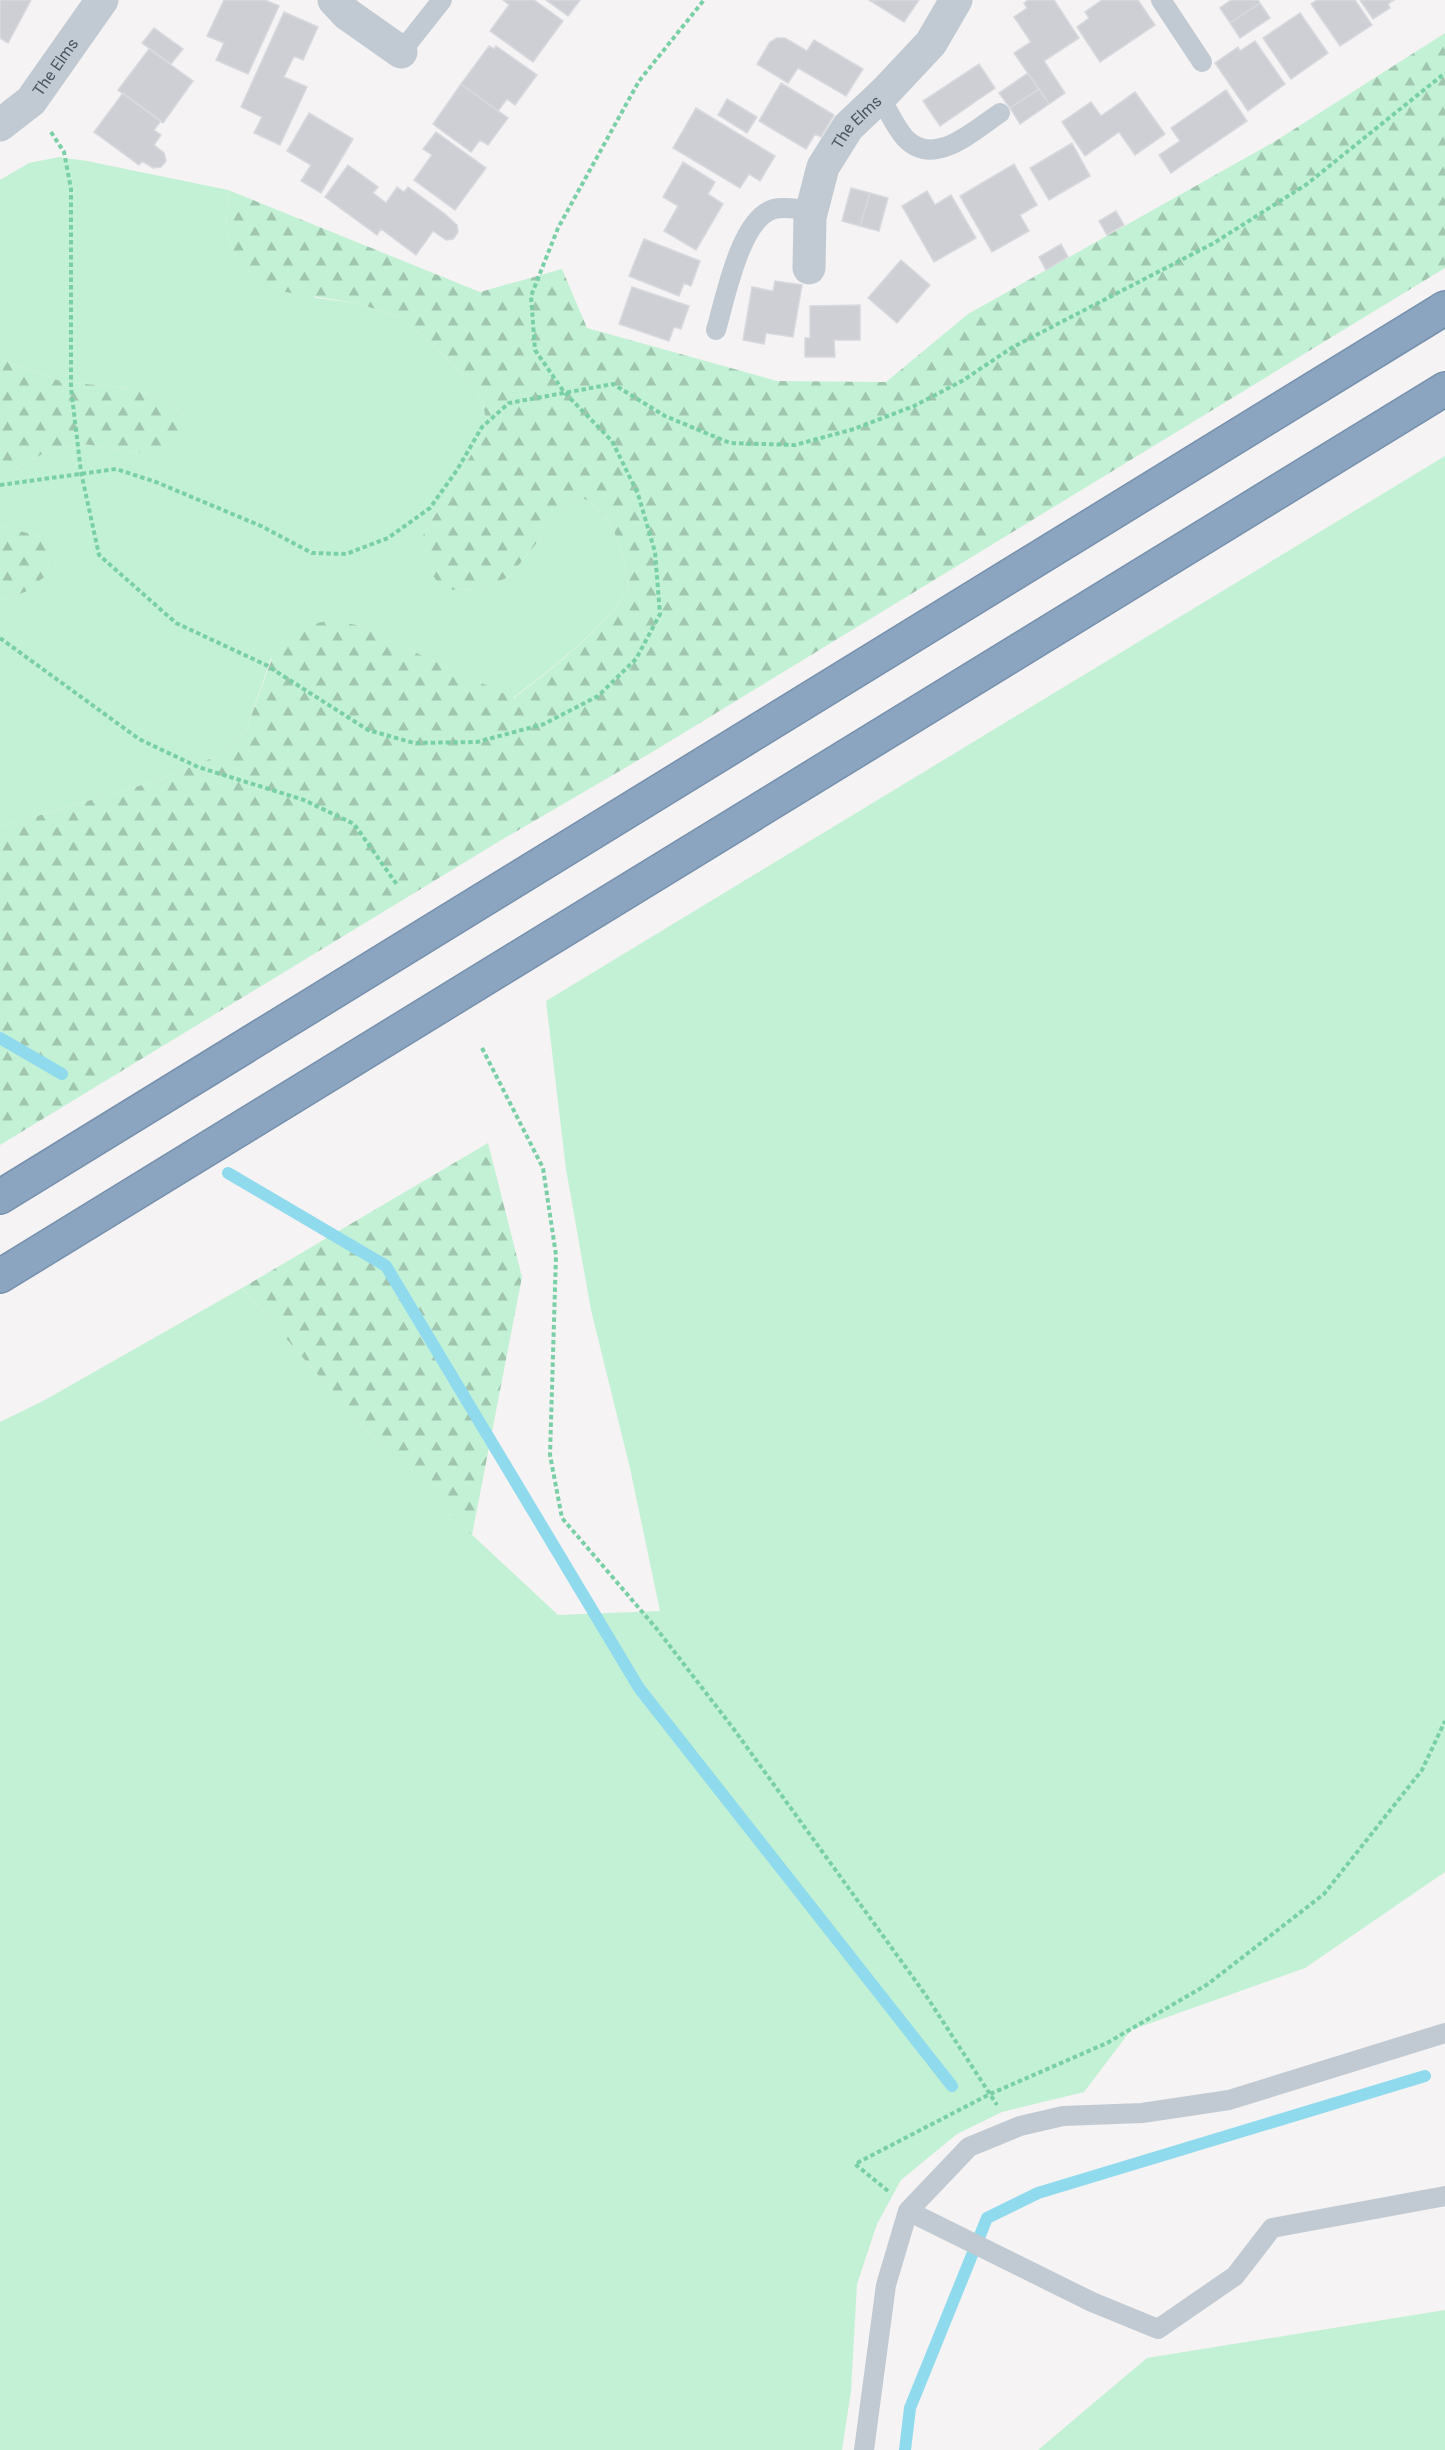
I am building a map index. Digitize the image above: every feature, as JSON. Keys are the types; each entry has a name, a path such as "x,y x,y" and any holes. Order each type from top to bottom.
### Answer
{"highway":[{"path":"0,1197 1445,308"},
{"path":"0,1276 1445,389"}],"street":[{"name":"The Elms","path":"0,125 31,101 102,0"},
{"path":"334,0 348,14 400,52"},
{"name":"The Elms","path":"809,268 812,210 823,167 848,127 880,97 931,42 956,0"}],"lane":[{"path":"400,52 442,0"},
{"path":"1161,0 1202,62"},
{"path":"880,97 905,138 922,150 947,148 1000,112"},
{"path":"716,330 738,251 749,231 764,214 775,208 812,210"},
{"path":"864,2450 886,2285 908,2211 969,2147 1020,2126 1063,2115 1142,2113 1229,2100 1445,2033"},
{"path":"1417,2040 1445,2043"},
{"path":"908,2211 1092,2302 1158,2330 1235,2276 1272,2228 1445,2196"}],"path":[{"path":"31,101 64,152 71,189 71,388 81,472 99,555 176,623 266,665 368,730 414,743 477,742 544,723 598,696 636,659 660,614 655,552 638,494 612,441 564,392 535,350 531,296 558,228 639,81 704,0"},
{"path":"0,485 81,472 116,469 156,482 261,526 312,553 346,554 388,538 430,508 457,470 482,427 508,403 613,384 665,416 730,443 795,445 854,429 914,406 962,381 1013,347 1214,243 1307,184 1445,73"},
{"path":"0,638 139,739 198,767 304,800 354,824 398,886"},
{"path":"482,1048 543,1168 556,1255 550,1455 562,1518 656,1628 733,1728 925,1994 1002,2112 1020,2126"},
{"path":"908,2211 892,2194 855,2164 990,2094 1107,2043 1208,1984 1324,1894 1422,1770 1445,1721"}],"green space":[{"path":"1445,33 1445,268 654,751 498,842 0,1145 0,827 162,779 219,755 247,728 280,639 300,627 331,620 356,625 514,698 559,663 594,631 609,616 627,589 625,567 613,529 602,512 583,498 570,502 509,577 480,589 453,590 436,580 422,558 422,537 487,428 483,403 476,390 432,343 399,317 357,303 285,292 253,275 235,256 226,227 228,190 480,292 562,269 587,328 777,381 886,382 968,314 1274,142"},
{"path":"59,157 228,190 226,227 235,256 316,298 357,303 399,317 432,343 476,390 483,403 487,428 422,537 453,590 480,589 509,577 570,502 583,498 597,507 609,523 619,544 625,567 627,589 608,616 576,647 513,698 356,625 271,658 247,728 219,755 162,779 0,827 0,601 25,592 41,537 0,525 0,474 7,474 53,448 83,444 140,453 185,417 168,402 130,388 63,382 0,359 0,180 29,163"},
{"path":"0,359 63,382 130,388 168,402 185,417 183,431 172,444 140,453 83,444 53,448 7,474 0,474"},
{"path":"1445,456 1445,1872 1305,1968 1131,2030 1084,2092 1002,2112 957,2134 901,2180 877,2224 857,2284 851,2391 842,2450 0,2450 0,1422 43,1401 242,1288 395,1463 558,1615 660,1611 630,1468 591,1310 566,1169 546,1001"},
{"path":"0,525 41,537 53,548 52,571 25,592 0,601"},
{"path":"488,1143 522,1277 472,1535 395,1463 242,1288"},
{"path":"1445,2310 1445,2450 1038,2450 1147,2358"}],"building":[{"path":"0,0 31,0 8,43 0,38"},
{"path":"224,0 265,0 279,6 248,74 216,60 224,43 207,36"},
{"path":"503,0 534,0 563,21 533,62 490,31 509,5"},
{"path":"546,0 580,0 568,16"},
{"path":"869,0 919,0 904,22"},
{"path":"1028,0 1054,0 1079,38 1044,61 1065,93 1049,104 1014,53 1031,42 1014,17 1027,8 1024,3"},
{"path":"1102,0 1138,0 1155,25 1100,62 1077,27 1089,18 1085,12"},
{"path":"1231,0 1258,0 1260,3 1230,23 1220,8"},
{"path":"1317,0 1355,0 1372,25 1340,46 1311,4"},
{"path":"1360,0 1394,0 1388,4 1390,8 1373,19"},
{"path":"1260,3 1270,18 1240,38 1230,23"},
{"path":"284,12 318,27 303,60 294,56 284,77 307,87 280,145 254,133 262,117 241,107"},
{"path":"1300,13 1328,53 1291,79 1263,38"},
{"path":"154,28 183,49 171,64 142,43"},
{"path":"777,38 785,38 807,51 814,40 863,69 846,96 798,68 788,83 757,64 770,42"},
{"path":"1255,41 1285,84 1248,111 1215,63 1238,47 1240,51"},
{"path":"489,46 494,49 496,46 537,75 515,105 507,99 498,111 461,84"},
{"path":"149,49 193,81 163,123 118,90"},
{"path":"979,64 995,88 940,126 923,101"},
{"path":"1028,73 1039,89 1010,108 999,93"},
{"path":"781,83 834,115 821,137 815,134 806,149 759,121"},
{"path":"461,84 508,118 488,145 480,140 471,152 433,124"},
{"path":"1039,89 1049,104 1020,124 1010,108"},
{"path":"1226,90 1247,121 1171,173 1159,155 1180,141 1171,128"},
{"path":"1135,92 1165,134 1135,155 1119,132 1085,156 1062,122 1091,102 1101,116"},
{"path":"123,93 161,121 154,130 161,135 154,145 164,153 166,161 161,167 153,168 142,161 139,165 94,132"},
{"path":"727,99 757,117 747,133 718,115"},
{"path":"696,108 775,156 760,181 749,174 740,188 673,148"},
{"path":"309,113 353,139 321,193 301,181 311,165 287,151"},
{"path":"436,132 486,168 455,210 414,180 432,155 423,149"},
{"path":"1072,143 1090,176 1049,200 1030,168"},
{"path":"683,162 715,182 708,194 723,204 696,250 664,231 678,206 663,197"},
{"path":"1014,164 1037,205 1020,215 1029,231 992,252 960,196"},
{"path":"348,165 378,187 373,193 386,203 397,187 404,192 408,187 445,214 457,225 458,232 453,239 446,240 433,231 416,255 381,229 377,235 325,197"},
{"path":"851,188 870,193 860,226 842,221"},
{"path":"927,191 935,205 951,195 976,238 934,262 902,206"},
{"path":"870,193 888,198 879,231 860,226"},
{"path":"1116,211 1124,225 1107,235 1099,221"},
{"path":"644,239 700,261 691,286 684,283 679,296 629,276"},
{"path":"1061,244 1068,257 1046,270 1039,257"},
{"path":"901,260 930,285 897,323 868,298"},
{"path":"775,281 802,285 793,337 766,333 764,344 743,340 752,287 773,291"},
{"path":"632,287 689,306 681,329 674,327 669,341 619,324"},
{"path":"860,305 860,340 834,340 835,357 805,357 805,338 810,338 810,306"}],"waterway":[{"path":"0,1038 62,1074"},
{"path":"228,1173 386,1266 639,1688 952,2086"},
{"path":"905,2450 910,2408 987,2218 1038,2193 1425,2076"}]}
